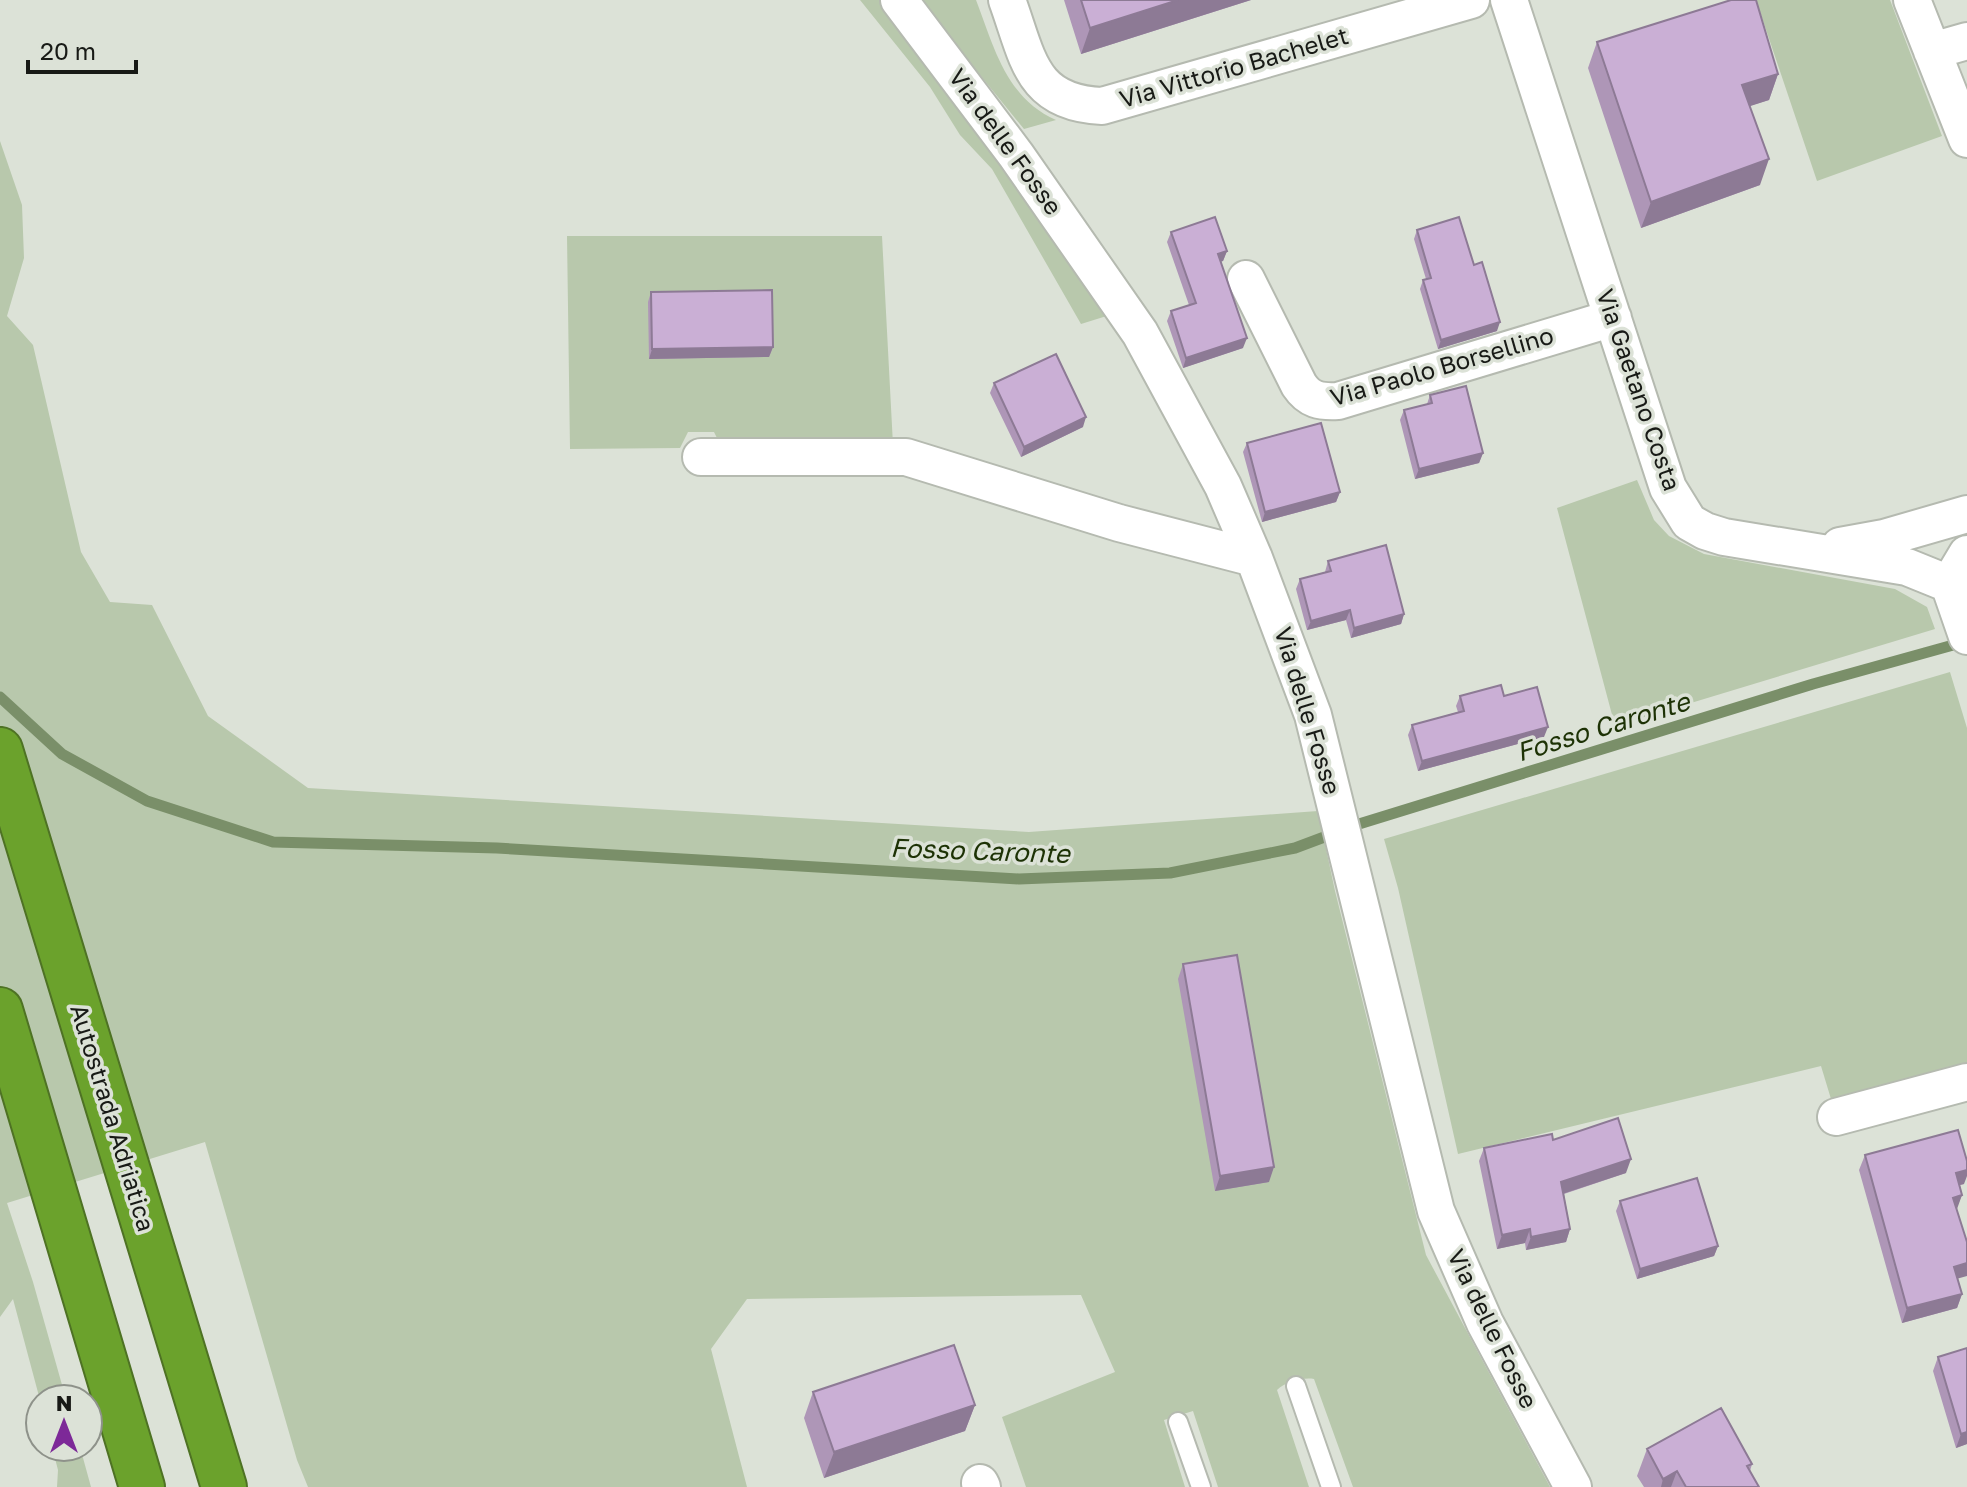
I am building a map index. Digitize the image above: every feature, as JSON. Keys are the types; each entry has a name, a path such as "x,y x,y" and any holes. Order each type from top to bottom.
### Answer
{"highway":[{"name":"Autostrada Adriatica","path":"0,750 224,1487"},
{"path":"0,1010 142,1487"}],"street":[{"name":"Via delle Fosse","path":"899,0 1009,145 1140,333 1204,447 1254,558 1313,715 1436,1211 1485,1323 1573,1487"},
{"name":"Via Vittorio Bachelet","path":"1007,0 1033,72 1045,87 1060,98 1078,105 1102,106 1471,0"},
{"name":"Via Gaetano Costa","path":"1509,0 1668,488 1689,522 1724,537 1907,567 1958,569"},
{"path":"1912,0 1967,139"},
{"path":"1932,51 1967,41"},
{"name":"Via Paolo Borsellino","path":"1246,279 1299,385 1306,396 1321,402 1338,401 1613,318"},
{"path":"701,457 906,457 1119,523 1254,558"},
{"path":"1815,550 1884,538 1967,514"},
{"path":"1958,569 1964,627"},
{"path":"1836,1117 1967,1082"}],"lane":[{"path":"1296,1386 1331,1487"},
{"path":"1178,1422 1201,1487"}],"green space":[{"path":"860,0 889,0 1113,314 1081,324 992,169 960,135 930,87"},
{"path":"919,0 976,0 996,53 1013,85 1025,99 1056,120 1024,129"},
{"path":"1756,0 1890,0 1942,136 1817,181"},
{"path":"0,141 22,205 24,258 7,316 33,345 81,552 110,602 152,605 208,716 308,788 1029,832 1318,811 1426,1255 1550,1487 1353,1487 1314,1379 1300,1379 1277,1390 1309,1487 1218,1487 1193,1411 1164,1420 1185,1487 1026,1487 1002,1417 1115,1372 1081,1295 747,1299 711,1349 747,1487 308,1487 297,1460 205,1142 7,1203 61,1383 35,1383 13,1299 0,1317"},
{"path":"567,236 882,236 893,445 722,448 714,432 688,432 680,448 570,449"},
{"path":"1637,480 1654,520 1669,536 1704,554 1895,589 1927,607 1935,629 1615,726 1557,508"},
{"path":"1950,672 1967,728 1967,1064 1831,1099 1821,1066 1458,1154 1398,888 1384,839"},
{"path":"56,1463 84,1463 91,1487 57,1487"}],"building":[{"path":"1081,0 1178,0 1090,28"},
{"path":"1731,0 1756,0 1778,74 1742,85 1769,159 1651,202 1597,42"},
{"path":"1215,217 1227,251 1218,254 1247,338 1186,358 1171,311 1196,303 1171,232"},
{"path":"1459,217 1474,265 1482,262 1500,322 1441,340 1423,280 1431,278 1417,230"},
{"path":"772,290 773,347 652,349 651,292"},
{"path":"1056,354 1086,417 1024,447 994,383"},
{"path":"1466,386 1483,453 1419,469 1404,410 1432,403 1430,395"},
{"path":"1321,423 1340,492 1265,512 1247,443"},
{"path":"1386,545 1404,614 1354,628 1350,610 1311,621 1300,579 1331,571 1328,561"},
{"path":"1501,685 1504,696 1537,687 1548,727 1422,761 1412,725 1464,711 1460,696"},
{"path":"1237,955 1274,1167 1220,1176 1183,964"},
{"path":"1618,1118 1631,1159 1561,1182 1570,1229 1531,1237 1530,1229 1502,1235 1484,1148 1552,1134 1553,1140"},
{"path":"1958,1130 1967,1161 1967,1170 1956,1173 1962,1195 1953,1198 1967,1242 1967,1263 1954,1267 1962,1294 1907,1308 1865,1155"},
{"path":"1697,1178 1718,1246 1640,1269 1620,1201"},
{"path":"954,1345 975,1405 834,1452 813,1392"},
{"path":"1967,1348 1967,1432 1961,1434 1938,1357"},
{"path":"1721,1408 1752,1464 1747,1466 1759,1487 1686,1487 1677,1471 1663,1479 1647,1449"}],"waterway":[{"name":"Fosso Caronte","path":"0,697 62,754 147,801 273,842 497,848 1019,879 1170,873 1295,848 1359,824 1813,684 1964,642"}]}
